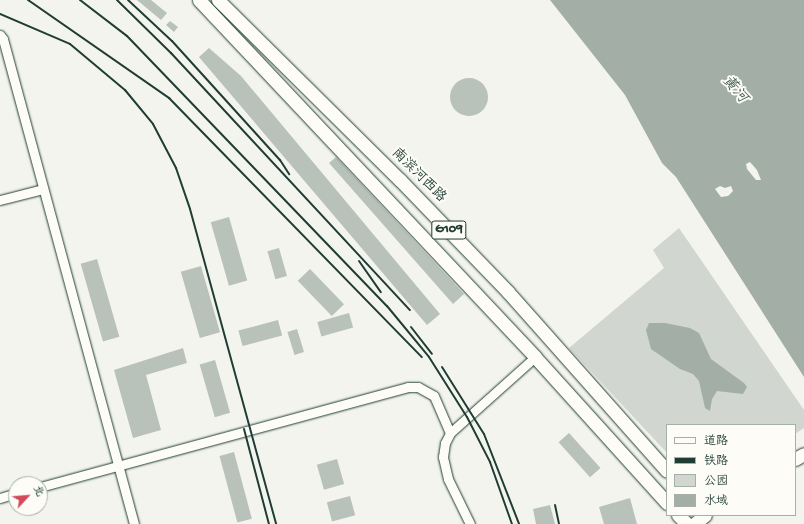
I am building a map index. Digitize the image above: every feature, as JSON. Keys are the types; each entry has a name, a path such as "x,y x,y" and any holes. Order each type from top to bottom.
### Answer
{"highway":[{"name":"G109","path":"199,0 535,357 666,502"},
{"name":"南滨河西路","path":"218,0 400,180 508,292 666,470"},
{"path":"679,516 687,524"},
{"path":"694,524 704,516"},
{"path":"706,516 713,524"}],"street":[{"path":"0,35 4,39 134,524"},
{"path":"0,200 43,189"},
{"path":"470,524 445,467 445,443 450,433 535,357"},
{"path":"48,485 118,464 408,387 418,387 434,396 450,433"}],"green space":[{"path":"679,228 804,410 804,428 796,433 796,424 666,424 666,452 569,348 664,268 653,250"}],"water":[{"name":"黄河","path":"550,0 804,0 804,377 676,177 662,163 625,95","holes":["750,162 757,170 761,180 756,180 747,169 746,164","720,186 725,188 731,186 733,191 728,196 721,197 715,189"]},
{"path":"649,323 665,323 690,328 699,333 711,359 744,383 747,387 743,394 717,391 712,399 710,411 705,408 699,381 693,374 680,369 651,349 646,330"}],"building":[{"path":"137,0 151,0 167,13 161,20"},
{"path":"170,21 178,27 174,32 166,25"},
{"path":"209,48 241,76 440,314 427,325 199,57"},
{"path":"469,78 479,81 485,87 488,97 485,107 479,113 469,116 459,113 453,107 450,97 453,87 459,81"},
{"path":"336,157 464,294 453,304 329,163"},
{"path":"229,217 247,280 229,286 211,222"},
{"path":"279,248 287,276 275,279 267,251"},
{"path":"97,259 119,337 103,342 81,264"},
{"path":"201,266 220,332 200,338 181,272"},
{"path":"310,269 344,304 332,316 298,281"},
{"path":"349,313 353,327 321,337 317,322"},
{"path":"278,320 282,335 243,346 238,331"},
{"path":"297,329 304,352 294,355 287,332"},
{"path":"183,348 187,363 146,375 161,430 133,438 114,370"},
{"path":"215,360 230,413 215,417 200,364"},
{"path":"569,433 600,468 590,477 559,442"},
{"path":"234,452 252,519 237,523 220,456"},
{"path":"337,459 344,484 324,490 317,465"},
{"path":"350,496 355,515 332,522 327,502"},
{"path":"630,498 637,524 604,524 599,507"},
{"path":"550,505 555,524 536,524 533,509"}],"railway":[{"path":"28,0 169,98 422,357"},
{"path":"80,0 127,36 387,306 429,357 467,417 490,462 512,524"},
{"path":"117,0 171,53 410,310"},
{"path":"128,0 172,41 280,160 289,174"},
{"path":"0,14 70,44 125,90 153,124 176,168 190,209 276,524"},
{"path":"359,261 381,292"},
{"path":"411,327 432,354"},
{"path":"442,367 484,434 519,524"},
{"path":"244,429 269,524"},
{"path":"555,505 559,524"}]}
